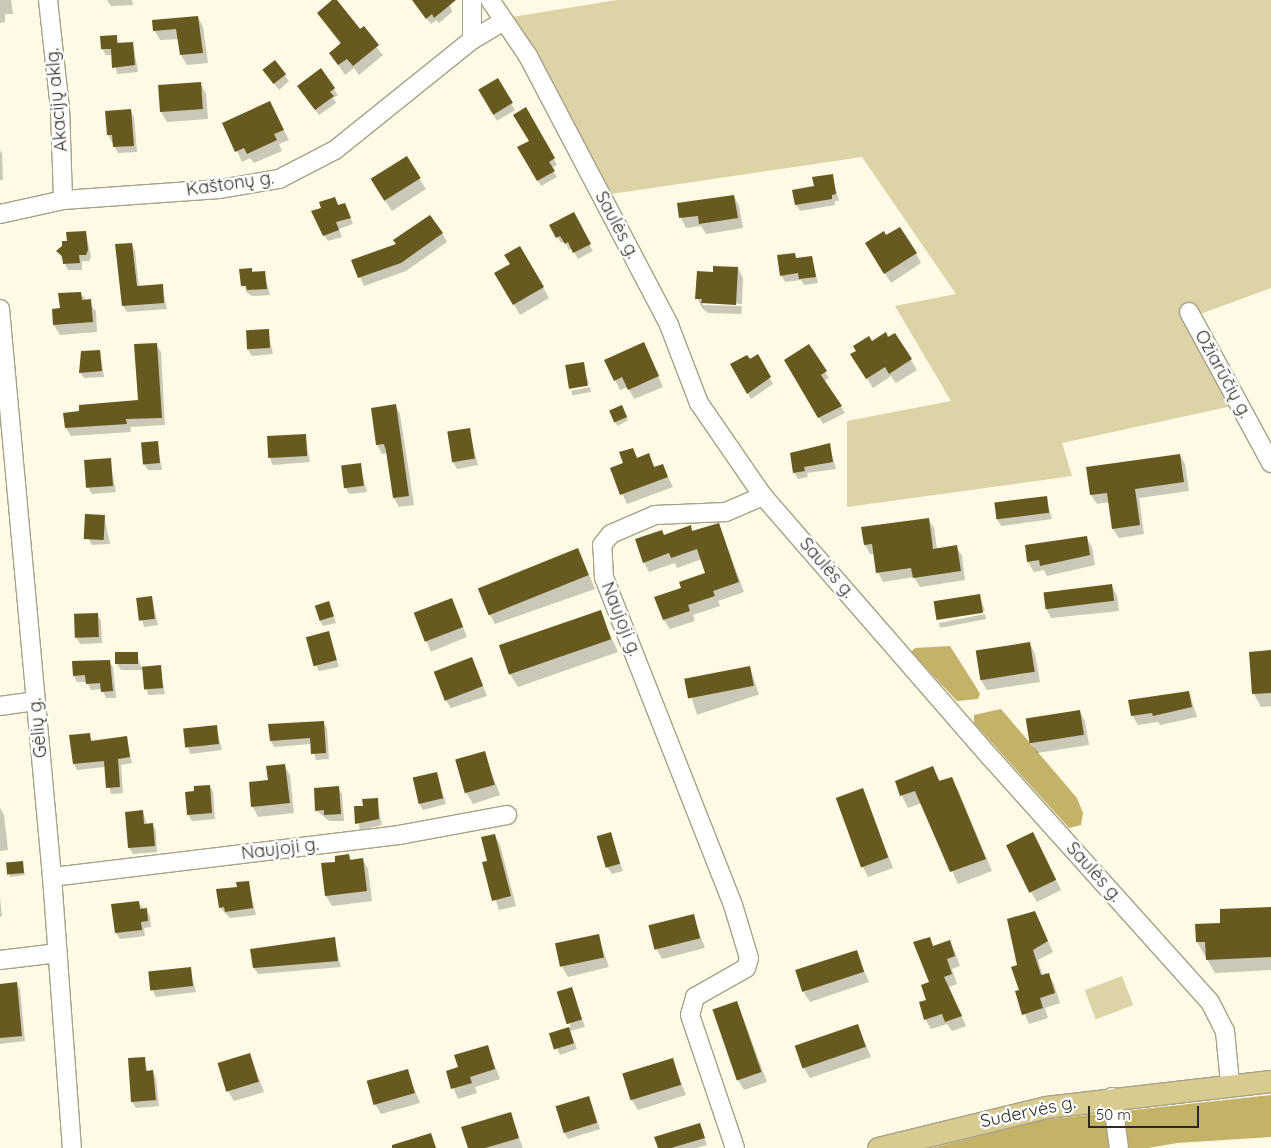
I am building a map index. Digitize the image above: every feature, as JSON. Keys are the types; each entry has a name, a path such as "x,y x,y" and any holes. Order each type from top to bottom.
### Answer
{"main road":[{"name":"Sudervės g.","path":"878,1148 1027,1111 1112,1097 1230,1083 1271,1081"}],"street":[{"name":"Akacijų aklg.","path":"48,0 60,108 63,200"},
{"path":"472,0 472,40"},
{"name":"Saulės g.","path":"490,0 502,22 528,56 665,316 700,403 763,496 991,758 1210,1002 1225,1031 1230,1083"},
{"name":"Kaštonų g.","path":"0,214 63,200 220,189 279,179 335,150 472,40 502,22"},
{"name":"Gėlių g.","path":"0,309 52,877 72,1148"},
{"name":"Ožiarūčių g.","path":"1189,312 1271,463"},
{"name":"Naujoji g.","path":"735,1148 690,1015 695,997 746,968 749,958 733,905 604,578 602,545 611,534 655,515 726,512 763,496"},
{"path":"0,706 35,701"},
{"name":"Naujoji g.","path":"52,877 399,835 507,815"},
{"path":"0,960 58,953"},
{"path":"1112,1097 1119,1148"}],"shaded area":[{"path":"617,0 1271,0 1271,288 1184,320 1232,406 1062,443 1072,476 847,507 847,421 951,401 895,306 956,294 862,157 611,194 512,17"},
{"path":"950,646 980,694 978,699 957,701 911,652 915,648"},
{"path":"1001,709 1077,798 1083,813 1081,825 1069,828 974,723 974,715"},
{"path":"1122,976 1133,1005 1096,1019 1085,990"},
{"path":"1271,1095 1271,1137 1177,1143 1148,1148 932,1148 1042,1120"}],"building":[{"path":"332,0 337,0 360,29 364,26 379,45 353,66 347,59 338,65 329,53 341,43 317,13"},
{"path":"412,0 456,0 434,18 432,14 426,19"},
{"path":"198,16 203,53 180,55 176,29 153,31 152,20"},
{"path":"117,35 117,43 133,42 135,65 112,68 111,49 101,49 100,36"},
{"path":"275,60 286,74 273,84 262,70"},
{"path":"321,68 335,88 330,92 334,96 315,110 297,86"},
{"path":"498,78 513,103 493,115 478,90"},
{"path":"201,82 203,109 160,112 158,85"},
{"path":"270,101 284,130 274,134 277,140 247,154 244,148 235,152 222,123"},
{"path":"526,107 555,158 549,162 555,171 537,181 517,147 529,141 513,115"},
{"path":"131,109 134,146 113,147 112,135 107,135 105,111"},
{"path":"407,156 421,178 384,201 371,179"},
{"path":"833,174 836,194 832,195 832,199 795,205 792,190 814,186 812,177"},
{"path":"734,195 738,218 699,224 698,216 679,218 677,203"},
{"path":"335,197 338,205 345,203 351,218 336,222 339,230 323,236 311,211 321,208 319,202"},
{"path":"574,212 591,244 573,253 568,242 565,244 560,236 556,238 549,225"},
{"path":"430,215 443,233 401,263 358,278 351,260 396,244 393,240"},
{"path":"900,227 917,253 884,274 865,243 884,231 886,235"},
{"path":"86,231 88,250 86,255 79,255 80,263 63,264 62,256 56,251 62,246 62,241 67,241 66,232"},
{"path":"132,243 137,286 163,284 164,303 122,306 115,244"},
{"path":"520,246 544,287 513,305 494,273 510,264 504,255"},
{"path":"795,253 796,258 812,256 816,277 799,279 798,273 780,276 777,255"},
{"path":"713,266 738,267 736,305 701,303 702,299 695,299 697,271 713,272"},
{"path":"252,268 252,272 265,271 267,289 247,290 246,286 241,286 239,269"},
{"path":"81,292 82,300 91,299 93,322 53,325 52,309 60,308 58,293"},
{"path":"269,329 270,348 247,349 246,330"},
{"path":"886,332 888,337 895,333 912,359 889,374 885,367 866,379 850,354 856,351 853,346 869,336 872,341"},
{"path":"644,342 659,376 628,390 622,377 614,381 604,360"},
{"path":"157,343 162,418 126,419 127,424 65,428 63,413 79,411 79,405 138,400 134,344"},
{"path":"809,344 827,371 821,375 842,406 818,418 784,360"},
{"path":"100,350 102,371 79,373 81,351"},
{"path":"758,354 771,377 747,394 730,364 747,355 750,359"},
{"path":"584,362 588,386 569,389 565,365"},
{"path":"396,404 409,496 393,498 386,451 384,444 376,445 371,408"},
{"path":"622,405 627,417 614,422 609,410"},
{"path":"470,428 475,459 452,462 447,432"},
{"path":"306,434 307,456 268,458 267,436"},
{"path":"158,441 160,463 143,464 141,442"},
{"path":"830,443 833,462 804,467 805,471 793,473 790,453"},
{"path":"633,448 637,458 649,453 654,467 663,464 668,477 620,495 610,468 623,463 619,452"},
{"path":"1180,454 1184,482 1135,489 1140,525 1112,529 1107,493 1090,495 1086,467"},
{"path":"111,458 113,486 86,488 84,460"},
{"path":"361,463 364,486 344,488 341,465"},
{"path":"1047,496 1049,513 996,519 994,502"},
{"path":"85,514 105,515 104,540 84,539"},
{"path":"929,518 933,549 957,545 961,571 913,578 911,568 876,573 872,544 864,545 861,527"},
{"path":"719,523 739,582 713,591 715,596 688,605 690,611 663,620 654,597 681,588 679,582 705,573 697,549 671,558 669,553 643,563 635,539 662,530 664,535 691,525 692,531"},
{"path":"1087,536 1090,555 1040,566 1039,560 1027,562 1025,545"},
{"path":"578,548 589,575 489,615 478,588"},
{"path":"1112,584 1114,601 1046,609 1044,592"},
{"path":"980,594 983,613 937,620 934,601"},
{"path":"152,596 155,619 139,621 136,598"},
{"path":"452,598 463,627 425,642 414,613"},
{"path":"329,601 334,616 320,621 315,606"},
{"path":"601,610 611,639 509,674 499,645"},
{"path":"98,613 99,637 75,638 74,614"},
{"path":"329,631 337,660 314,666 306,637"},
{"path":"1030,642 1035,672 980,680 976,651"},
{"path":"1271,650 1271,693 1252,694 1249,652"},
{"path":"115,652 138,652 138,664 115,664"},
{"path":"472,657 483,686 445,701 434,672"},
{"path":"110,660 113,691 101,692 100,683 86,684 85,675 73,676 72,661"},
{"path":"161,665 163,688 144,690 142,667"},
{"path":"750,666 754,686 688,698 684,679"},
{"path":"1189,691 1192,707 1153,716 1152,713 1131,716 1128,700"},
{"path":"1080,710 1084,735 1030,743 1026,719"},
{"path":"324,721 326,753 311,754 310,738 270,741 268,724"},
{"path":"217,725 219,744 185,747 183,729"},
{"path":"90,733 91,741 127,736 130,757 118,759 120,787 106,788 104,761 73,764 69,735"},
{"path":"485,751 495,785 465,793 455,760"},
{"path":"285,764 290,803 251,807 249,782 268,780 266,766"},
{"path":"933,766 939,781 952,777 986,859 950,872 915,791 900,796 895,781"},
{"path":"437,772 443,798 419,804 413,778"},
{"path":"210,785 212,813 187,815 185,792 194,791 194,786"},
{"path":"339,786 341,814 324,815 324,810 315,811 314,788"},
{"path":"863,788 888,858 861,867 836,798"},
{"path":"378,798 379,819 355,824 354,806 363,806 362,799"},
{"path":"143,810 144,824 153,823 155,846 128,848 125,812"},
{"path":"611,832 620,864 606,868 597,836"},
{"path":"1033,832 1056,880 1029,893 1006,845"},
{"path":"495,834 511,896 492,901 482,862 487,861 481,837"},
{"path":"349,854 350,860 363,858 367,891 325,896 321,863 335,862 335,856"},
{"path":"23,861 24,873 7,874 6,862"},
{"path":"249,881 253,908 225,912 224,907 219,908 216,889 237,887 236,882"},
{"path":"139,901 140,909 147,908 148,921 141,922 142,930 115,933 111,904"},
{"path":"1271,907 1271,957 1206,960 1205,942 1196,942 1195,924 1220,923 1220,909"},
{"path":"1035,911 1048,941 1033,950 1041,975 1049,973 1055,993 1040,998 1043,1008 1022,1015 1015,991 1019,990 1011,967 1017,965 1007,919"},
{"path":"694,914 700,938 654,950 648,925"},
{"path":"599,934 604,957 560,967 555,943"},
{"path":"335,937 338,961 253,968 250,949"},
{"path":"930,937 933,946 950,940 955,956 947,959 952,974 944,977 962,1016 945,1022 942,1014 924,1020 919,1002 926,1000 921,985 929,982 913,942"},
{"path":"857,950 864,972 802,992 795,970"},
{"path":"191,967 193,986 150,990 148,971"},
{"path":"17,982 22,1036 0,1038 0,984"},
{"path":"572,987 582,1020 567,1024 557,992"},
{"path":"737,1001 761,1072 737,1080 712,1009"},
{"path":"858,1024 866,1047 802,1069 795,1046"},
{"path":"569,1027 574,1043 554,1049 549,1033"},
{"path":"488,1045 495,1069 470,1077 472,1083 451,1089 446,1071 458,1067 454,1055"},
{"path":"250,1053 259,1082 226,1092 217,1063"},
{"path":"145,1057 146,1071 153,1070 156,1100 131,1102 128,1058"},
{"path":"673,1058 681,1085 631,1100 622,1073"},
{"path":"408,1069 415,1093 374,1105 367,1081"},
{"path":"589,1096 597,1123 564,1133 556,1106"},
{"path":"511,1112 519,1138 485,1148 468,1148 461,1127"},
{"path":"700,1123 705,1138 671,1148 658,1148 654,1137"},
{"path":"431,1133 436,1148 392,1148 392,1145"}]}
